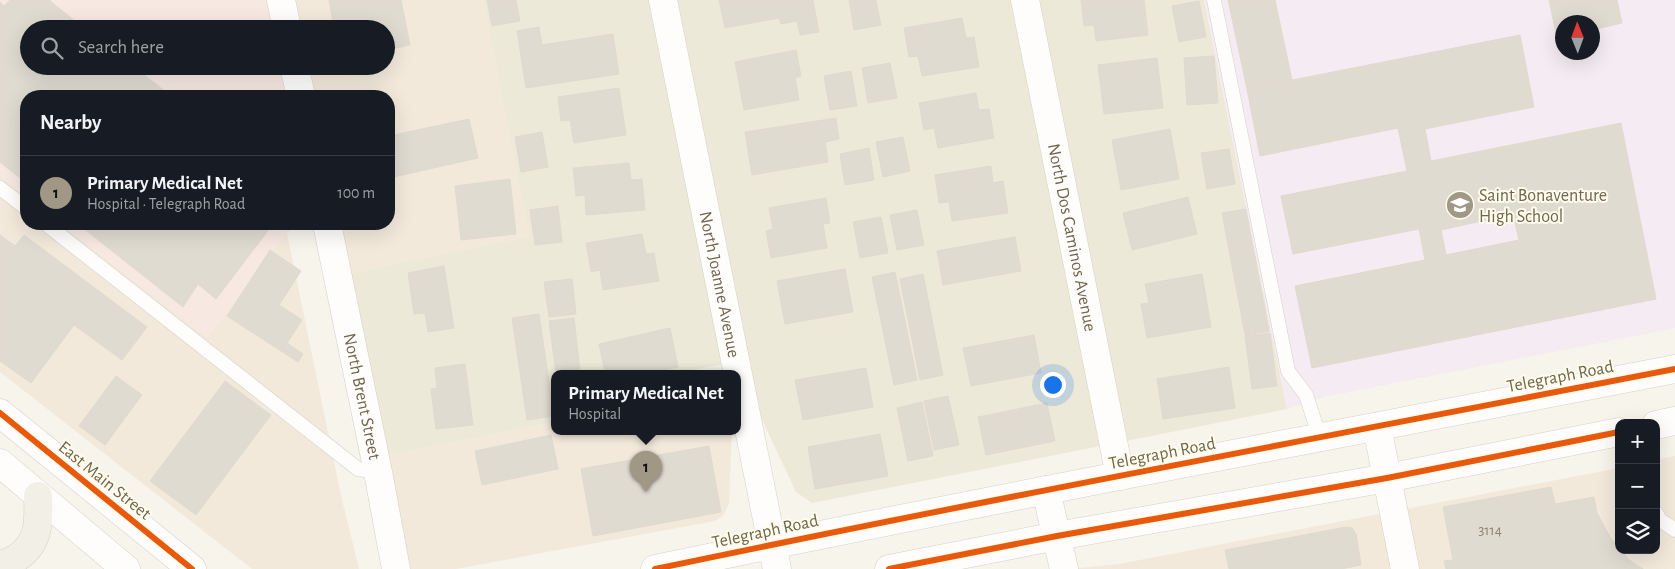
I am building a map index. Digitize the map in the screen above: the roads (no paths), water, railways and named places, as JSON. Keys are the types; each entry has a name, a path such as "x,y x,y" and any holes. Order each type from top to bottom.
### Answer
{"main road":[{"path":"281,0 285,20"},
{"name":"North Joanne Avenue","path":"663,0 737,370"},
{"name":"North Dos Caminos Avenue","path":"1025,0 1120,476"},
{"path":"296,75 299,90"},
{"name":"North Brent Street","path":"329,230 396,569"},
{"name":"Telegraph Road","path":"655,569 775,557 1046,490 1675,369"},
{"name":"North Joanne Avenue","path":"741,388 775,557"},
{"name":"East Main Street","path":"0,413 192,569"},
{"path":"1660,424 1675,421"},
{"path":"1377,426 1405,569"},
{"path":"889,569 1057,536 1387,478 1615,433"},
{"path":"0,463 126,569"},
{"path":"1046,490 1064,569"},
{"path":"0,564 6,564 24,553 34,540 39,521 38,496"}],"lane":[{"path":"1214,0 1288,371 1306,395 1320,438"},
{"path":"0,188 20,203"},
{"path":"54,230 358,469 378,472"},
{"path":"1660,520 1675,530"}],"place":[{"name":"Saint Bonaventure High School","path":"1460,205"},
{"name":"Primary Medical Net","path":"646,492"}]}
